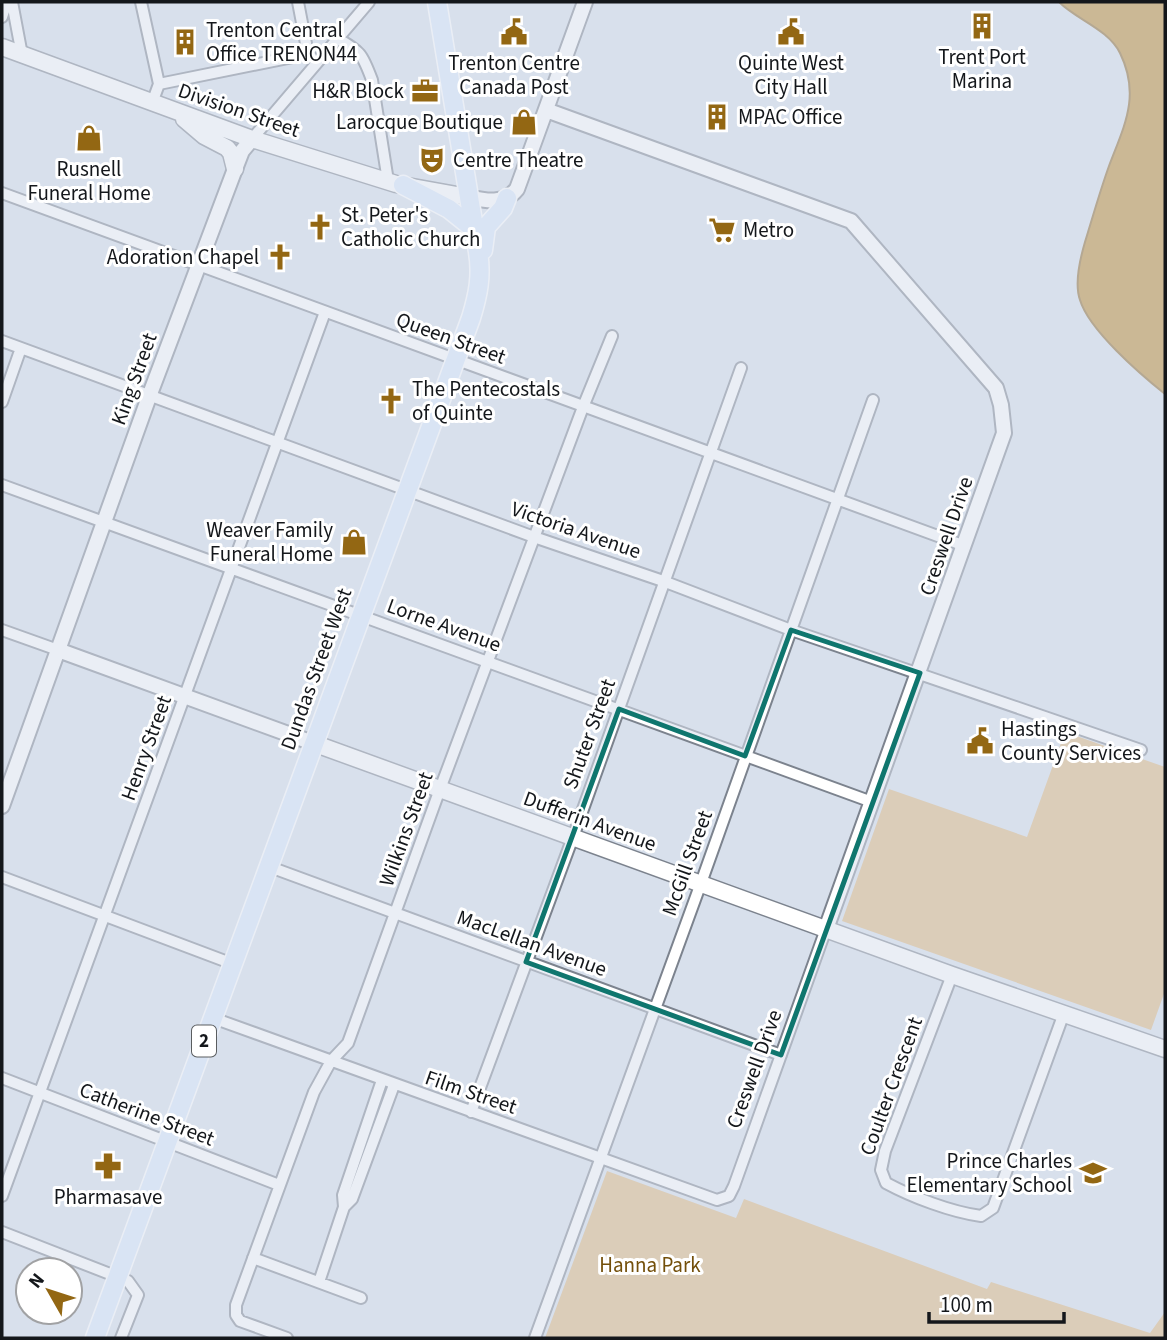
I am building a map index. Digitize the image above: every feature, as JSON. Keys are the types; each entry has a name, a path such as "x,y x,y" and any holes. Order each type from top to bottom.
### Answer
{"main road":[{"name":"Dundas Street West","path":"95,1338 270,867 478,293 480,268 436,2"},
{"name":"Division Street","path":"2,47 252,139 395,183 468,197"},
{"path":"174,111 204,136 227,148 235,169"},
{"path":"395,183 449,209 474,229"},
{"path":"480,268 486,227 503,208 507,198"},
{"name":"Dufferin Avenue","path":"313,743 952,975 1165,1049"}],"street":[{"path":"2,17 9,2"},
{"path":"9,2 22,55"},
{"path":"141,2 159,85 152,103"},
{"path":"298,2 308,54 317,63"},
{"name":"King Street","path":"2,806 150,394 243,151 369,2"},
{"path":"468,197 485,201 507,198 517,189 586,2"},
{"path":"337,38 349,43 361,53 369,73 395,183"},
{"path":"159,85 308,54"},
{"name":"Creswell Drive","path":"546,110 851,221 996,388 1002,405 1004,433 920,673 734,1186 729,1196 717,1200"},
{"name":"Queen Street","path":"2,193 965,546"},
{"name":"Henry Street","path":"2,1196 325,312"},
{"name":"Wilkins Street","path":"287,1338 248,1325 236,1315 236,1305 314,1092 331,1061 348,1043 534,537 612,336"},
{"name":"Victoria Avenue","path":"2,341 534,537 663,581 790,630 1141,750"},
{"path":"2,402 21,348"},
{"name":"Shuter Street","path":"471,1112 741,368"},
{"name":"McGill Street","path":"535,1338 873,400"},
{"name":"Lorne Avenue","path":"2,485 872,802"},
{"name":"Dufferin Avenue","path":"2,630 313,743"},
{"name":"MacLellan Avenue","path":"270,867 781,1055"},
{"path":"2,877 233,964"},
{"name":"Coulter Crescent","path":"952,975 885,1151 881,1170 886,1183 966,1214 981,1216 993,1208 1063,1013"},
{"name":"Film Street","path":"212,1018 717,1200"},
{"name":"Catherine Street","path":"2,1078 279,1185"},
{"path":"319,1282 344,1207 343,1195 382,1080"},
{"path":"344,1207 352,1199 394,1085"},
{"path":"2,1232 128,1281 138,1295 121,1338"},
{"path":"253,1258 361,1298"}],"highlighted area":[{"path":"791,630 920,673 781,1055 526,962 619,709 745,756"}],"green space":[{"path":"1065,732 1165,767 1165,991 1151,1030 842,921 889,789 1027,837"},
{"name":"Hanna Park","path":"607,1171 736,1218 744,1199 987,1289 991,1282 1150,1333 1165,1312 1165,1338 545,1338"}],"shaded area":[{"path":"1059,2 1165,2 1165,394 1104,338 1085,312 1078,293 1081,256 1125,124 1130,97 1126,69 1115,45"}],"place":[{"name":"Trent Port Marina","path":"982,26"},
{"name":"Trenton Centre Canada Post","path":"514,32"},
{"name":"Quinte West City Hall","path":"791,32"},
{"name":"Trenton Central Office TRENON44","path":"185,42"},
{"name":"H&R Block","path":"425,91"},
{"name":"MPAC Office","path":"717,117"},
{"name":"Larocque Boutique","path":"524,122"},
{"name":"Rusnell Funeral Home","path":"89,138"},
{"name":"Centre Theatre","path":"432,160"},
{"name":"St. Peter's Catholic Church","path":"320,227"},
{"name":"Metro","path":"722,230"},
{"name":"Adoration Chapel","path":"280,257"},
{"name":"The Pentecostals of Quinte","path":"391,401"},
{"name":"Weaver Family Funeral Home","path":"354,542"},
{"name":"Hastings County Services","path":"980,741"},
{"name":"Pharmasave","path":"108,1166"},
{"name":"Prince Charles Elementary School","path":"1093,1173"}]}
